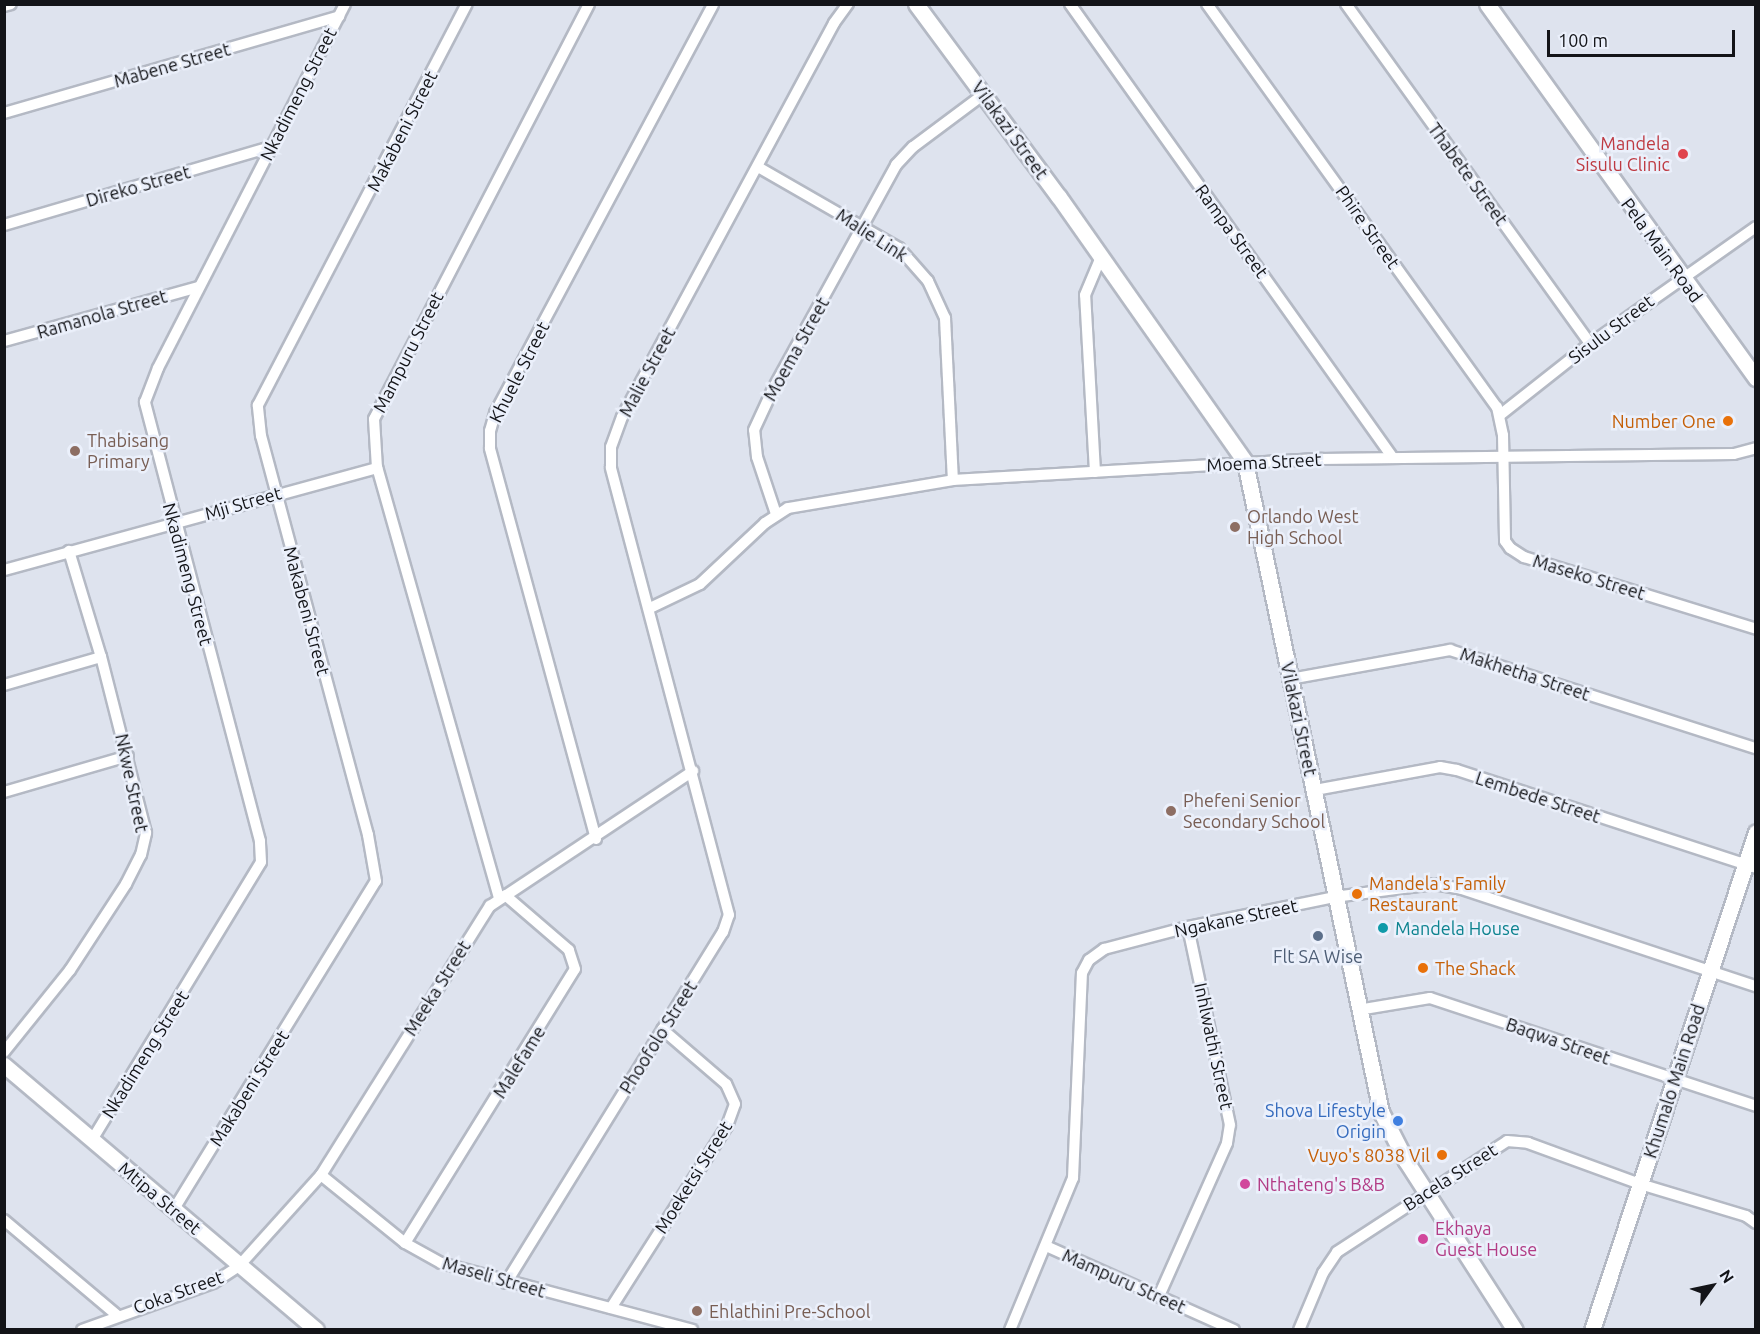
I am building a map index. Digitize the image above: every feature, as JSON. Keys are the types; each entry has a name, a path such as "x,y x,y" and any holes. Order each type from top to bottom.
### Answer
{"street":[{"path":"4,6 11,4"},
{"name":"Nkadimeng Street","path":"92,1140 261,862 260,841 174,522 145,402 199,287 345,4"},
{"name":"Makabeni Street","path":"174,1209 376,882 368,835 275,494 257,419 263,391 467,4"},
{"name":"Mampuru Street","path":"502,896 377,468 372,438 379,404 589,4"},
{"name":"Khuele Street","path":"596,839 490,448 490,431 495,413 713,4"},
{"name":"Malie Street","path":"693,771 611,467 612,440 834,23 848,4"},
{"name":"Vilakazi Street","path":"916,4 984,94 1245,462 1315,790 1334,897 1381,1112 1426,1193 1515,1329"},
{"name":"Rampa Street","path":"1070,4 1393,458"},
{"name":"Phire Street","path":"1207,4 1500,415"},
{"name":"Thabete Street","path":"1346,4 1590,344"},
{"name":"Pela Main Road","path":"1487,4 1681,278 1755,378"},
{"name":"Mabene Street","path":"4,113 339,16"},
{"name":"Moema Street","path":"776,514 757,457 754,430 773,389 905,154 984,94"},
{"name":"Direko Street","path":"4,225 271,147"},
{"name":"Malie Link","path":"758,167 864,227 912,259 943,309 953,480"},
{"name":"Sisulu Street","path":"1500,415 1590,344 1755,227"},
{"path":"1095,472 1085,295 1101,257"},
{"name":"Ramanola Street","path":"4,341 199,287"},
{"path":"1500,415 1504,459"},
{"name":"Moema Street","path":"650,608 700,584 776,514 801,504 953,480 1245,462 1734,454 1755,448"},
{"name":"Maseko Street","path":"1504,459 1505,530 1510,548 1524,557 1755,629"},
{"name":"Mji Street","path":"4,570 69,550 377,468"},
{"name":"Nkwe Street","path":"4,1052 70,970 138,862 146,834 128,756 69,550"},
{"name":"Makhetha Street","path":"1290,679 1450,650 1755,748"},
{"path":"4,685 101,657"},
{"path":"4,792 128,756"},
{"name":"Lembede Street","path":"1315,790 1440,767 1456,770 1750,866"},
{"name":"Meeka Street","path":"239,1266 321,1175 483,915 502,896 596,839 693,771"},
{"name":"Phoofolo Street","path":"506,1283 723,932 729,915 693,771"},
{"name":"Khumalo Main Road","path":"1592,1329 1710,971 1750,866 1755,832"},
{"name":"Ngakane Street","path":"1010,1329 1046,1246 1075,1165 1084,966 1104,949 1188,927 1334,897 1422,884 1447,886 1755,986"},
{"name":"Malefame","path":"405,1243 575,969 569,950 502,896"},
{"name":"Inhlwathi Street","path":"1159,1296 1227,1143 1230,1125 1188,927"},
{"name":"Baqwa Street","path":"1358,1010 1430,998 1674,1081 1755,1106"},
{"name":"Moeketsi Street","path":"611,1308 727,1126 735,1104 726,1084 662,1029"},
{"name":"Mtipa Street","path":"4,1065 316,1329"},
{"name":"Bacela Street","path":"1299,1329 1323,1273 1337,1251 1492,1148 1516,1140 1640,1184 1746,1216 1755,1223"},
{"name":"Maseli Street","path":"321,1175 405,1243 441,1263 506,1283 692,1329"},
{"path":"4,1220 117,1315"},
{"name":"Mampuru Street","path":"1046,1246 1234,1329"},
{"name":"Coka Street","path":"82,1329 213,1283 239,1266"}],"place":[{"name":"Mandela Sisulu Clinic","path":"1683,154"},
{"name":"Number One","path":"1728,421"},
{"name":"Thabisang Primary","path":"75,451"},
{"name":"Orlando West High School","path":"1235,527"},
{"name":"Phefeni Senior Secondary School","path":"1171,811"},
{"name":"Mandela's Family Restaurant","path":"1357,894"},
{"name":"Mandela House","path":"1383,928"},
{"name":"Flt SA Wise","path":"1318,936"},
{"name":"The Shack","path":"1423,968"},
{"name":"Shova Lifestyle Origin","path":"1398,1121"},
{"name":"Vuyo's 8038 Vil","path":"1442,1155"},
{"name":"Nthateng's B&B","path":"1245,1184"},
{"name":"Ekhaya Guest House","path":"1423,1239"},
{"name":"Ehlathini Pre-School","path":"697,1311"}]}
